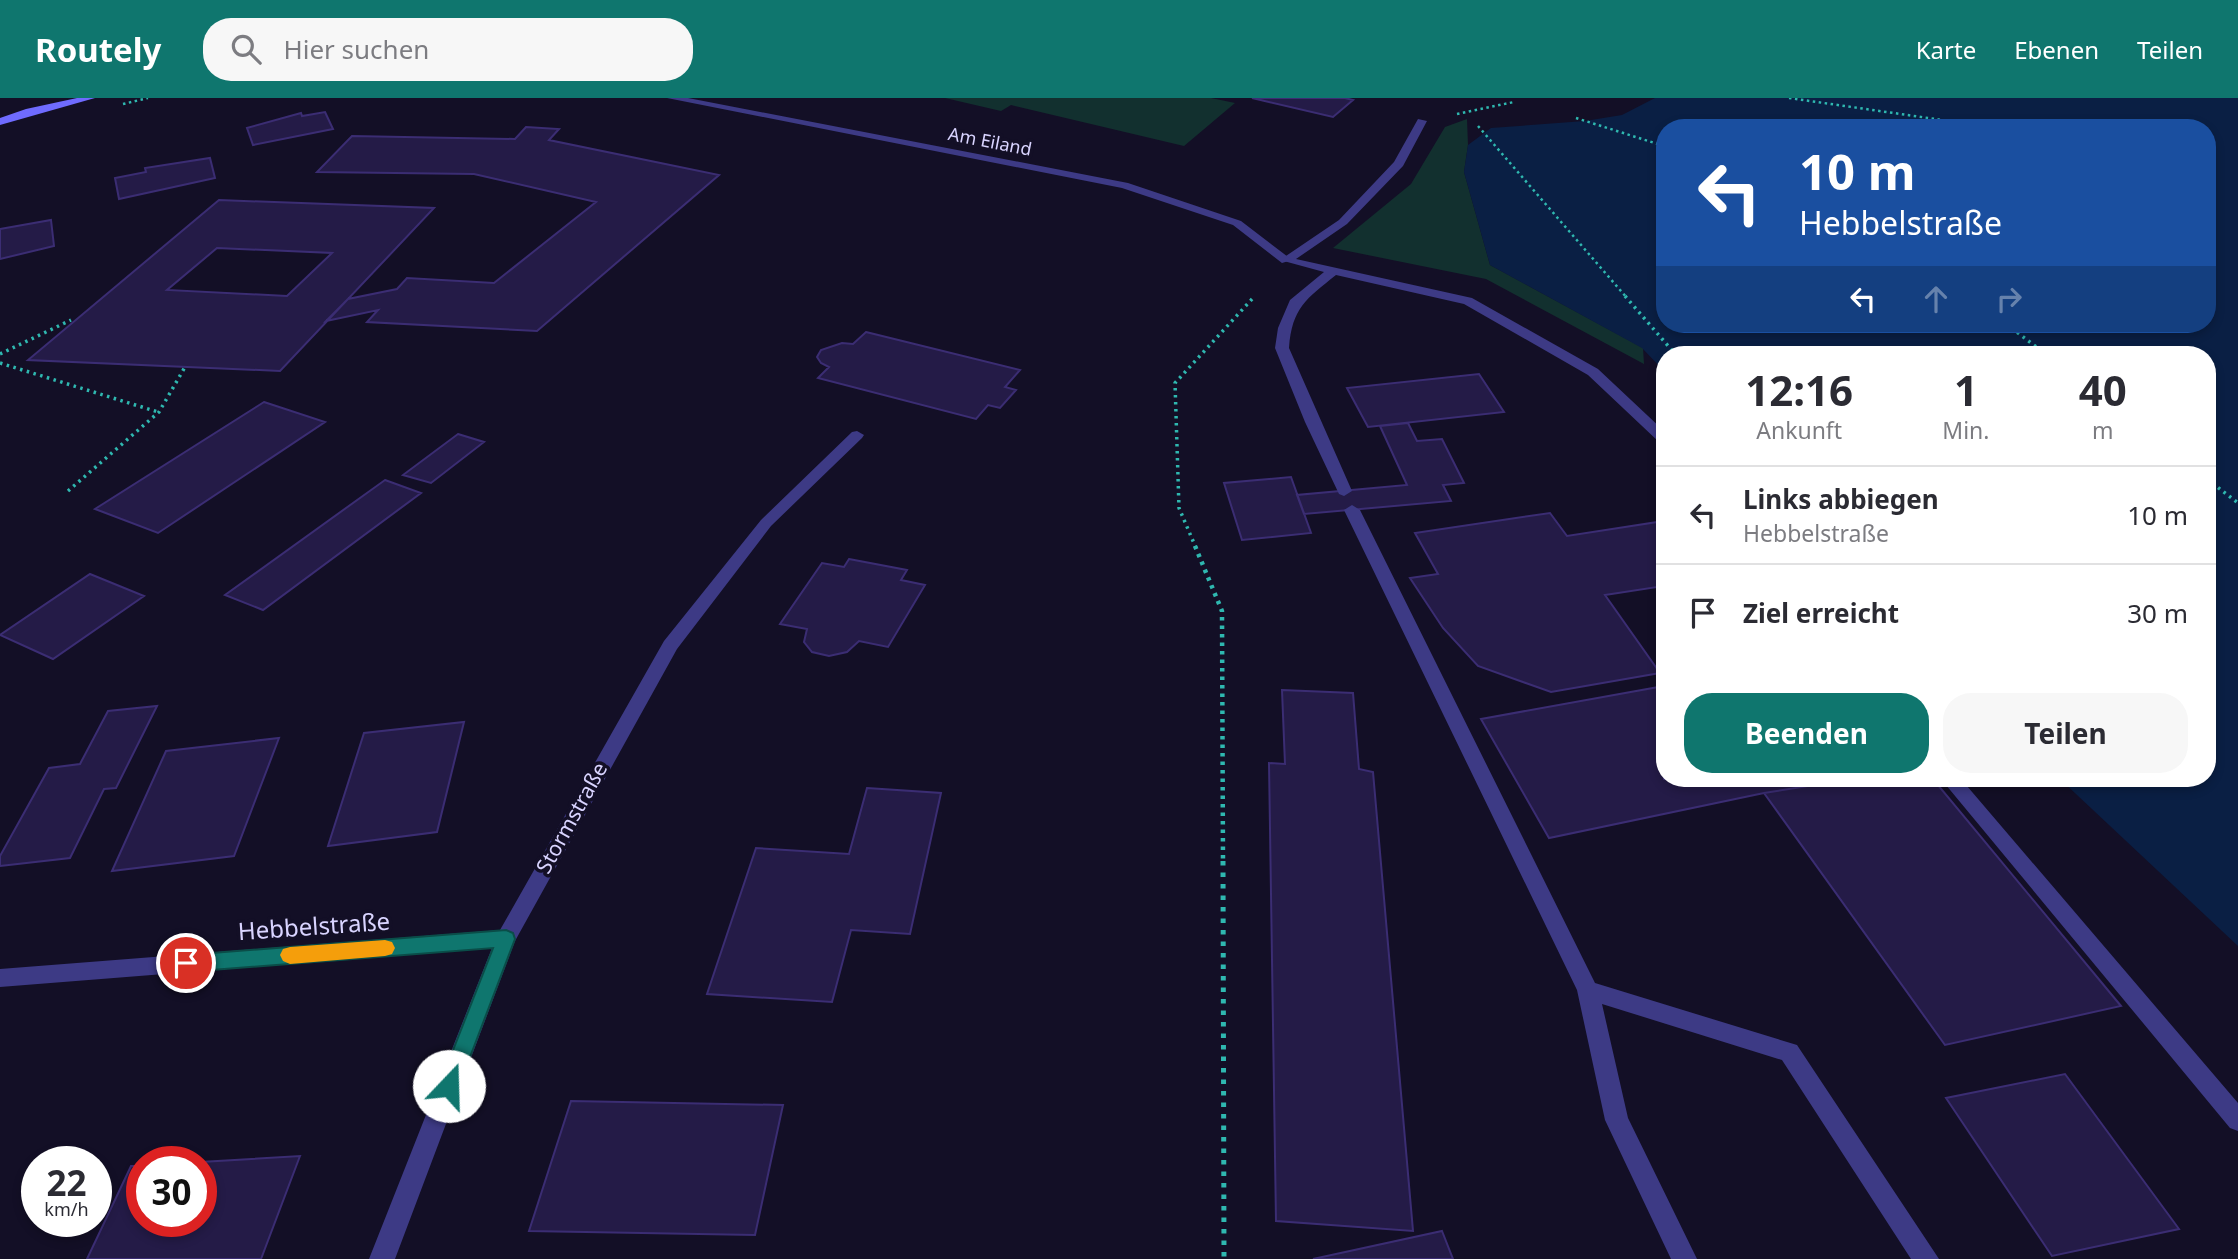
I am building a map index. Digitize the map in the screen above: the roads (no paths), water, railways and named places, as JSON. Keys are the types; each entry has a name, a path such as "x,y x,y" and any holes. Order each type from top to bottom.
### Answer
{"main road":[{"path":"0,122 62,98"},
{"path":"22,114 90,98"}],"street":[{"name":"Am Eiland","path":"673,98 1124,185 1237,223 1286,260"},
{"path":"1286,260 1343,222 1399,164 1422,121"},
{"path":"1286,260 1468,301 1593,373 1656,432"},
{"path":"1333,271 1296,300 1284,328 1282,348 1344,491"},
{"name":"Stormstraße","path":"382,1259 506,939 670,645 766,523 857,435"},
{"path":"1352,509 1588,990 1617,1120 1684,1259"},
{"path":"1957,787 2238,1120"},
{"name":"Hebbelstraße","path":"0,978 506,939"},
{"path":"1588,990 1789,1052 1926,1259"}],"water":[{"path":"1655,98 2238,98 2238,946 2069,787 2216,787 2216,346 1656,346 1656,363 1642,348 1490,265 1464,172 1468,145 1491,128 1585,121 1622,115"}]}
